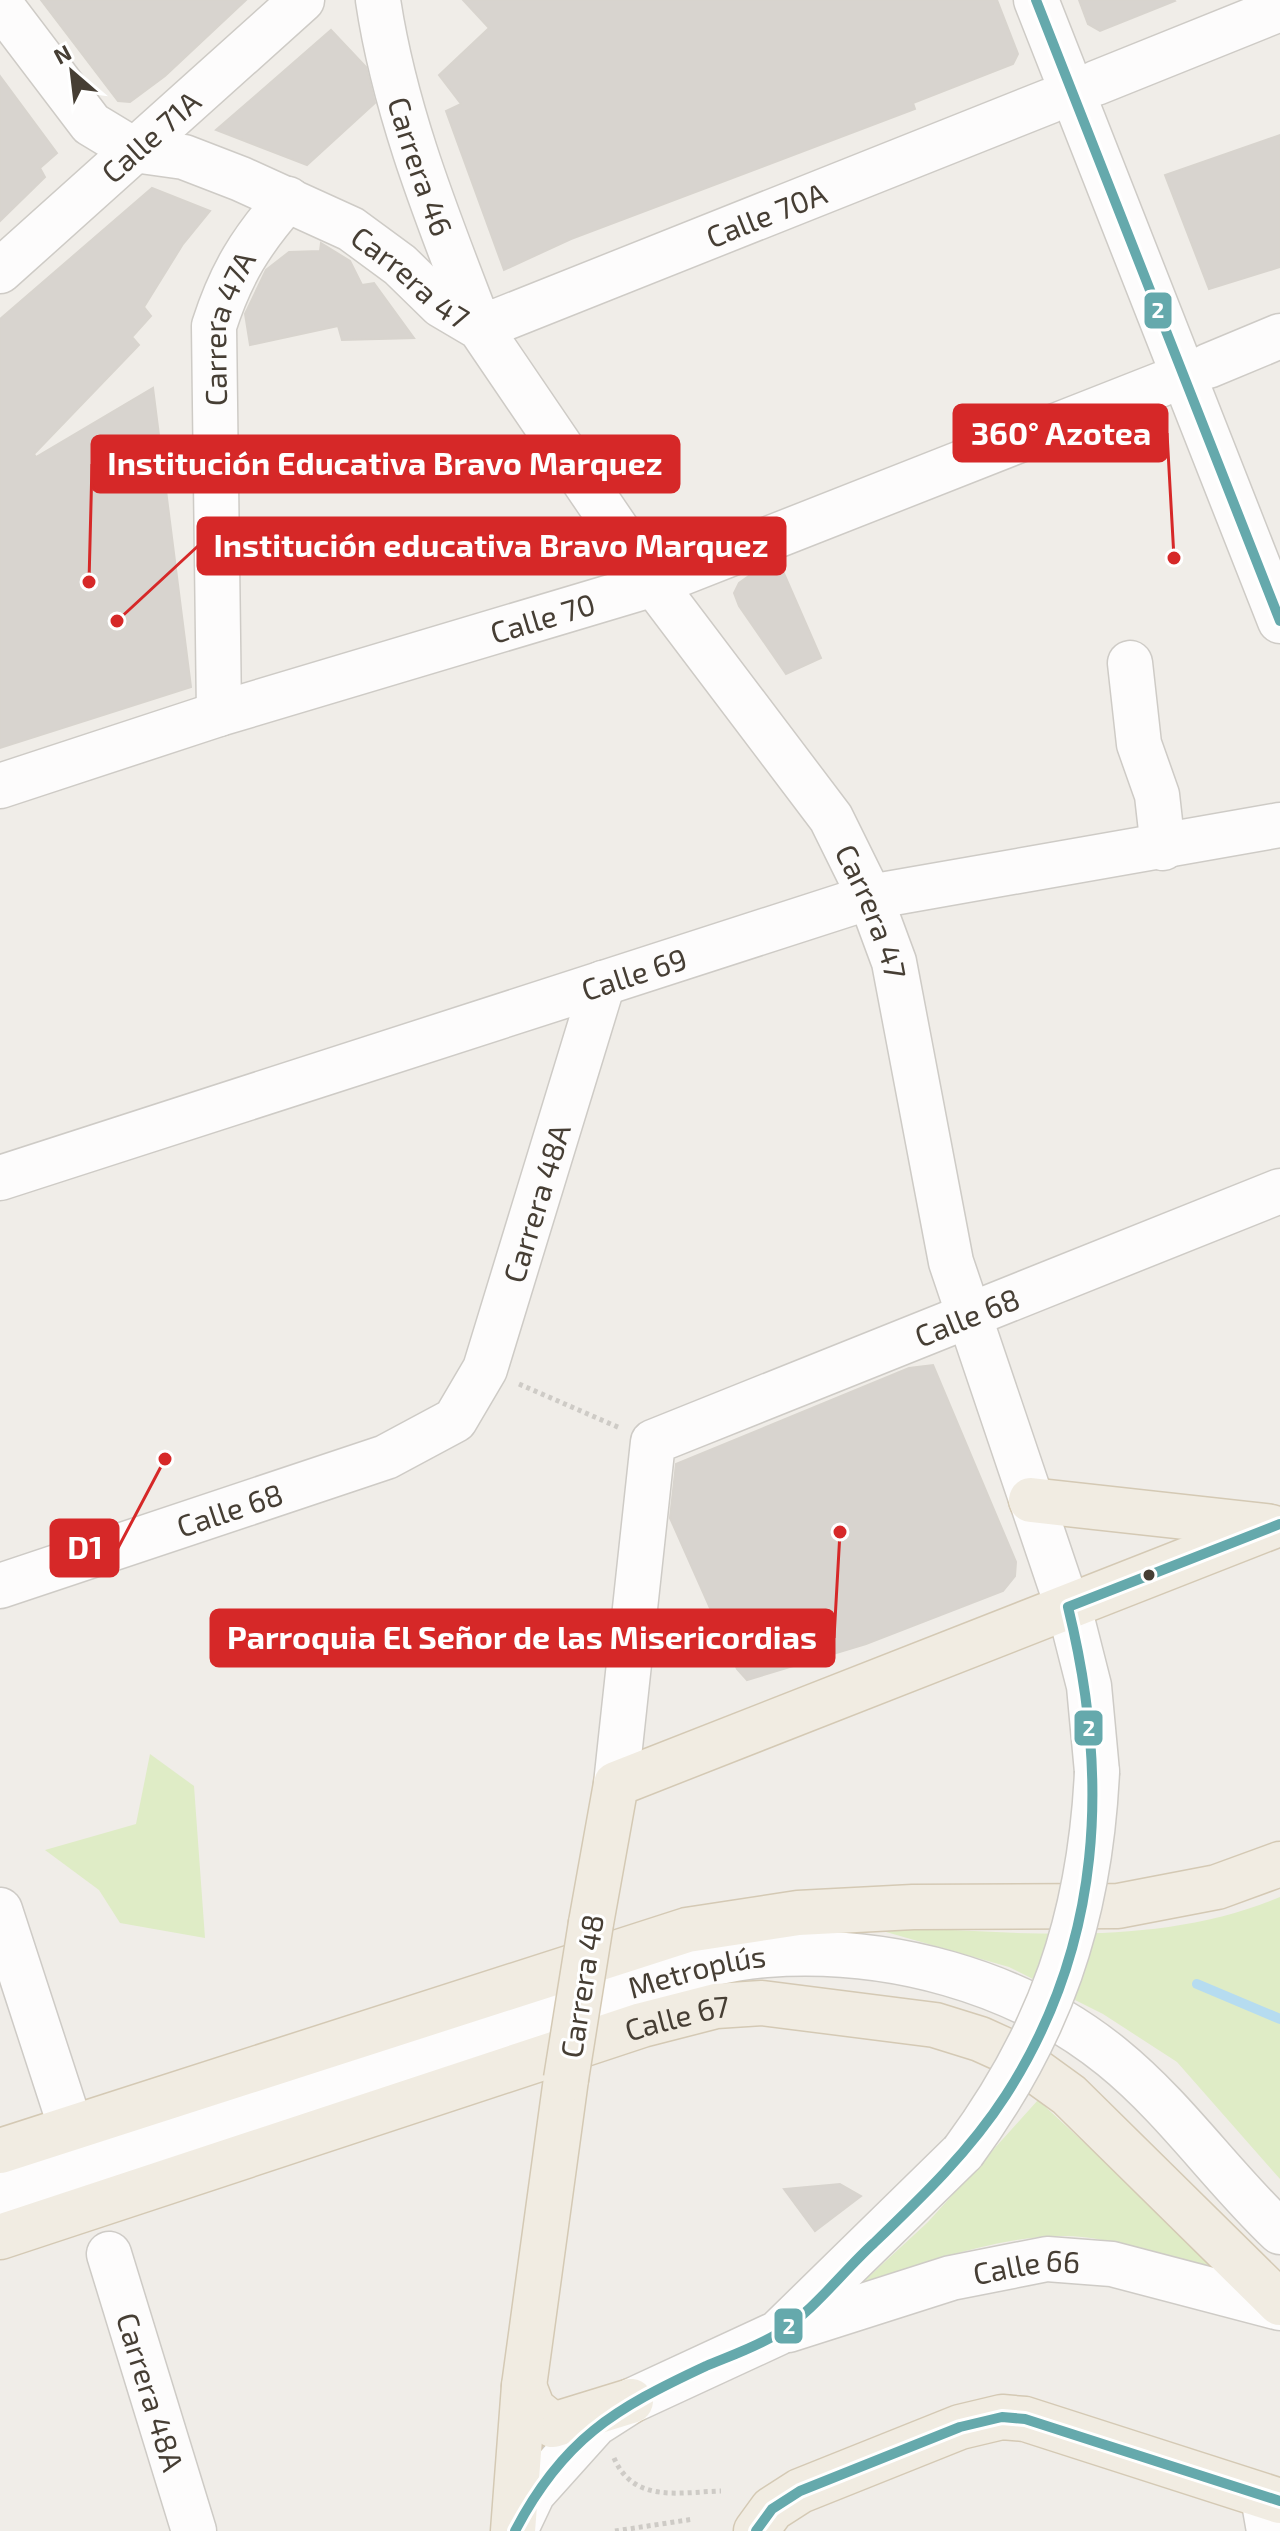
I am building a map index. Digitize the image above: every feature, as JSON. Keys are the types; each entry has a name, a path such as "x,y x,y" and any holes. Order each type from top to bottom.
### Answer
{"main road":[{"path":"1031,1500 1277,1526"},
{"path":"616,1784 1277,1526"},
{"name":"Carrera 48","path":"514,2531 524,2386 566,2079 616,1784"},
{"path":"0,2151 701,1927 798,1913 913,1907 1118,1906 1217,1887 1280,1864"},
{"name":"Calle 67","path":"0,2237 642,2025 716,2006 762,2003 935,2025 980,2039 1011,2053 1069,2095 1280,2305"},
{"path":"524,2386 533,2409 553,2425 631,2401"},
{"path":"756,2531 772,2509 800,2491 960,2427 1002,2417 1025,2419 1271,2510"}],"street":[{"name":"Calle 71A","path":"0,271 302,0"},
{"path":"1036,0 1280,621"},
{"name":"Carrera 47","path":"0,4 91,124 134,150 184,157 288,199 351,229 400,265 441,305 480,328 654,584 831,818 870,897 894,962 943,1230 968,1315 1068,1607 1089,1686 1097,1772 1088,1874 1062,1973 1020,2067 963,2152 778,2333"},
{"path":"1096,83 1280,9"},
{"name":"Carrera 46","path":"380,18 417,164 480,328"},
{"name":"Calle 70A","path":"480,328 1050,101"},
{"name":"Carrera 47A","path":"219,714 214,326 226,288 243,253 288,199"},
{"path":"1208,366 1280,336"},
{"name":"Calle 70","path":"0,786 219,714 654,584 1162,384"},
{"path":"1130,663 1139,744 1157,795 1163,848"},
{"name":"Calle 69","path":"0,1178 870,897 1163,848 1280,825"},
{"name":"Carrera 48A","path":"455,1420 485,1369 603,983"},
{"name":"Calle 68","path":"653,1442 1280,1191"},
{"name":"Calle 68","path":"0,1586 386,1457 455,1420"},
{"name":"Carrera 48","path":"616,1784 653,1442"},
{"path":"0,1910 71,2128"},
{"name":"Metroplús","path":"0,2193 637,1985 701,1967 763,1955 818,1953 910,1964 962,1977 1010,1995 1075,2031 1112,2057 1164,2105 1235,2190 1280,2232"},
{"name":"Carrera 48A","path":"109,2254 194,2531"},
{"name":"Calle 66","path":"778,2333 951,2278 1047,2259 1112,2264 1280,2305"},
{"path":"514,2531 533,2493 595,2424 631,2401 778,2333"}],"path":[{"path":"485,1369 653,1442"},
{"path":"611,2450 621,2473 642,2489 721,2491"},
{"path":"615,2531 694,2519"}],"green space":[{"path":"150,1754 194,1786 205,1938 120,1923 99,1890 45,1850 136,1824"},
{"path":"1280,1897 1280,2179 1177,2062 1103,2014 1009,1967 865,1926 1022,1933 1128,1931 1179,1925 1230,1914"},
{"path":"1038,2100 1212,2261 1205,2272 1116,2243 1061,2236 985,2246 862,2283 928,2222"}],"building":[{"path":"41,0 246,0 165,76 130,102 118,101"},
{"path":"463,0 997,0 1018,54 1013,64 913,103 915,109 571,239 504,270 446,111 461,104 439,75 489,28"},
{"path":"1079,0 1175,1 1100,31 1088,24"},
{"path":"331,30 366,67 375,103 307,165 216,130"},
{"path":"0,76 57,153 40,168 45,177 0,221"},
{"path":"1280,135 1280,267 1209,289 1165,175"},
{"path":"152,188 210,211 183,244 144,307 151,316 132,337 139,345 34,454 36,457 153,388 191,687 0,748 0,319"},
{"path":"321,243 350,261 362,285 374,283 414,338 342,340 338,326 250,345 245,314 266,270 289,252 320,251"},
{"path":"779,562 821,658 786,674 739,606 734,593 739,583 750,575"},
{"path":"933,1365 1016,1562 1015,1576 1003,1591 866,1644 747,1680 737,1669 670,1518 676,1464 909,1368"},
{"path":"840,2184 861,2196 815,2231 784,2189"}],"waterway":[{"path":"1197,1984 1280,2019"}],"transit line":[{"name":"2","path":"1036,0 1280,621"},
{"name":"2","path":"515,2531 552,2472 594,2430 644,2397 769,2339 804,2314 944,2173 992,2116 1038,2038 1063,1979 1079,1919 1089,1858 1092,1796 1090,1734 1068,1607 1280,1524"},
{"name":"2","path":"756,2531 772,2509 800,2491 960,2427 1002,2417 1025,2419 1280,2501"}],"place":[{"name":"360° Azotea","path":"1174,558"},
{"name":"Institución Educativa Bravo Marquez","path":"89,582"},
{"name":"Institución educativa Bravo Marquez","path":"117,621"},
{"name":"D1","path":"165,1459"},
{"name":"Parroquia El Señor de las Misericordias","path":"840,1532"}]}
